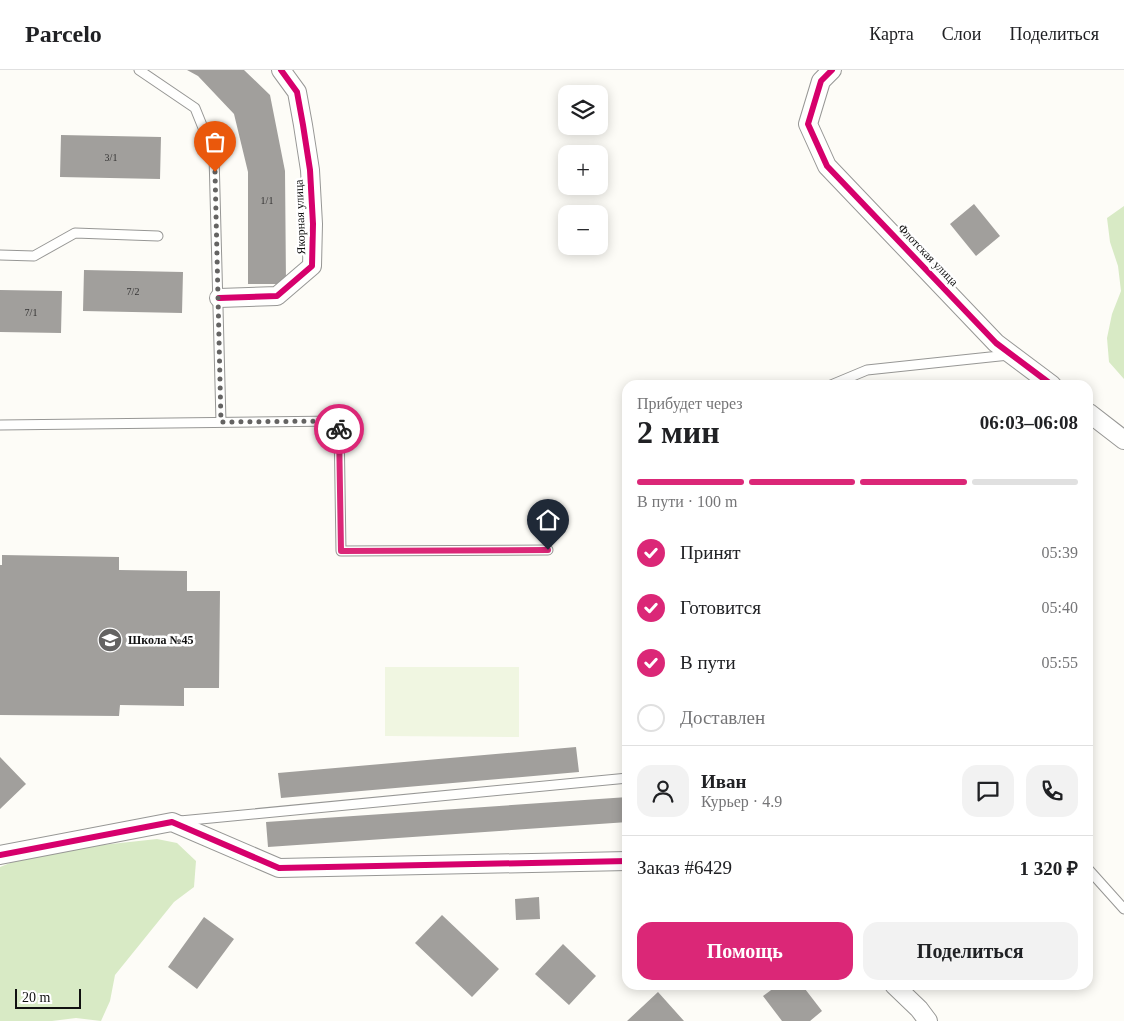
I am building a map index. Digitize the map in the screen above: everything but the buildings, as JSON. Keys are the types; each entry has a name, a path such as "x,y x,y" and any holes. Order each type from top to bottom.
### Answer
{"street":[{"name":"Якорная улица","path":"219,298 277,296 312,266 313,224 310,170 303,125 297,92 281,70"},
{"name":"Флотская улица","path":"832,70 821,81 808,124 827,166 996,343 1045,380"},
{"path":"1093,416 1124,440"},
{"path":"0,854 172,822 279,868 622,861"},
{"path":"899,990 919,1009 928,1021"}],"lane":[{"path":"139,70 195,108 214,155 221,422"},
{"path":"0,255 34,256 75,233 158,236"},
{"path":"843,380 867,370 1012,355"},
{"path":"0,425 339,421 341,551 548,550"},
{"path":"172,822 622,779"},
{"path":"1093,875 1124,910"}],"green space":[{"path":"1124,206 1124,379 1109,362 1107,338 1112,314 1121,291 1118,266 1110,242 1107,218"},
{"path":"385,667 519,667 519,737 385,736"},
{"path":"157,839 177,843 196,861 194,887 174,902 115,975 110,1001 101,1021 76,1018 52,1021 0,1021 0,867 38,852"}],"cycle path":[{"path":"219,298 277,296 312,266 313,224 310,170 303,125 297,92 281,70"},
{"path":"832,70 821,81 808,124 827,166 996,343 1045,380"},
{"path":"0,855 172,822 279,868 622,861"}],"way so far":[{"path":"215,172 221,422 339,421 339,429"}],"place":[{"name":"Школа №45","path":"110,640"}],"route":[{"path":"339,429 341,551 548,550"}]}
